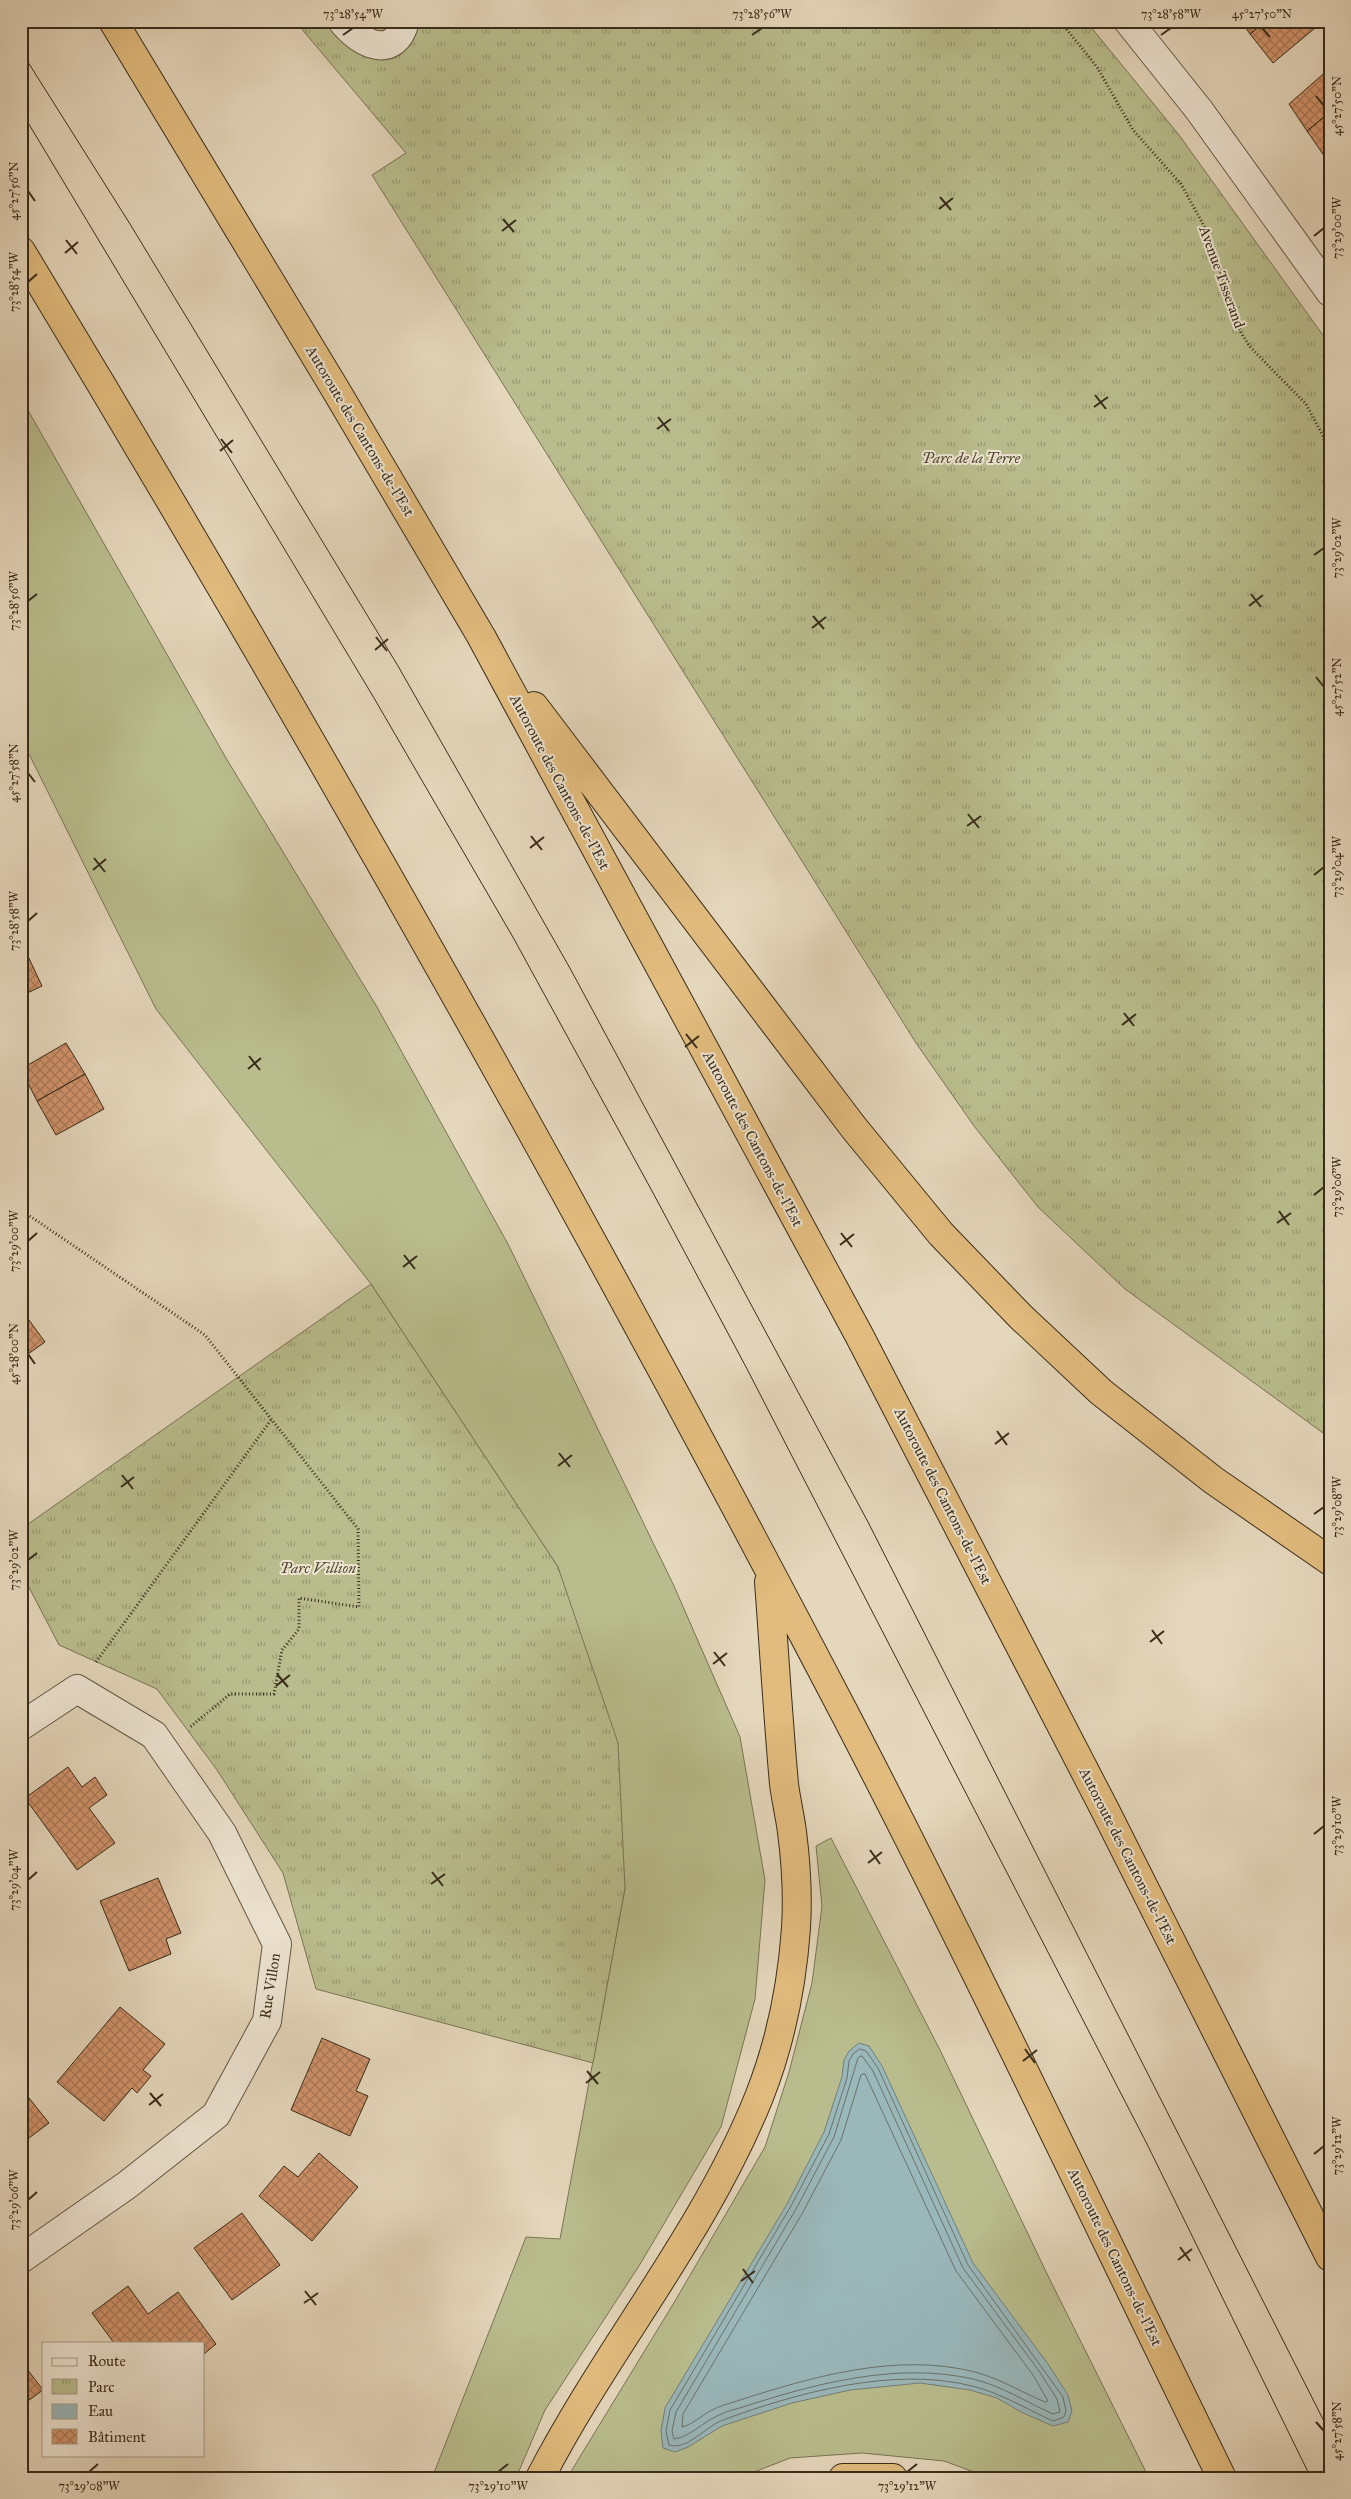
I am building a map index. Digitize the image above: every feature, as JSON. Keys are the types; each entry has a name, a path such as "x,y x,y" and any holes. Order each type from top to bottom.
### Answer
{"highway":[{"name":"Autoroute des Cantons-de-l'Est","path":"113,21 481,636 859,1335 1105,1810 1330,2257"},
{"name":"Autoroute des Cantons-de-l'Est","path":"21,251 194,540 504,1079 768,1570 918,1858 1222,2478"},
{"path":"481,636 854,1128 941,1234 1041,1336 1101,1392 1213,1480 1330,1560"},
{"path":"540,2478 592,2386 673,2260 727,2166 760,2094 779,2034 794,1952 797,1889 796,1860 785,1788 768,1570"},
{"path":"843,2478 893,2478"}],"street":[{"path":"342,21 348,29 369,43 382,46 392,43 402,35 405,21"},
{"path":"1128,21 1199,110 1330,292"},
{"path":"21,1726 77,1689"},
{"name":"Rue Villon","path":"21,2258 127,2185 216,2115 267,2022 277,1944 222,1833 154,1735 77,1689"}],"path":[{"name":"Avenue Tisserand","path":"1060,21 1085,49 1133,130 1181,184 1209,235 1236,321 1243,336 1251,348 1306,404 1323,436 1330,460"},
{"path":"21,1210 205,1335 358,1529 360,1606 299,1598 299,1629 282,1650 274,1694 230,1694 163,1749"},
{"path":"77,1689 271,1420"}],"green space":[{"name":"Parc de la Terre","path":"295,21 1086,21 1179,135 1330,345 1330,1438 1125,1289 1038,1207 974,1126 916,1043 372,175 406,153"},
{"path":"21,398 226,758 377,1007 509,1246 674,1586 740,1737 765,1880 755,1999 721,2127 639,2266 545,2410 516,2478 432,2478 526,2237 560,2239 625,1888 558,1567 371,1284 156,1009 21,738"},
{"name":"Parc Villion","path":"371,1284 558,1567 618,1743 625,1888 593,2063 316,1989 283,1873 217,1770 157,1689 59,1645 21,1572 21,1529"},
{"path":"831,1838 940,2050 1050,2280 1149,2478 990,2478 944,2461 862,2453 790,2458 739,2478 567,2478 675,2301 765,2147 789,2072 812,1983 822,1906 816,1846"}],"water":[{"path":"859,2043 869,2046 882,2066 973,2263 1048,2364 1068,2395 1072,2411 1068,2422 1053,2426 1021,2412 997,2398 970,2390 920,2383 850,2390 792,2403 722,2426 688,2447 675,2452 663,2448 661,2431 665,2408 787,2204 824,2132 842,2077 844,2060 849,2051"}],"building":[{"path":"1241,21 1266,21 1250,34"},
{"path":"1266,21 1320,21 1321,23 1273,63 1250,34"},
{"path":"1330,68 1330,112 1307,131 1289,104"},
{"path":"1330,112 1330,157 1327,160 1307,131"},
{"path":"26,952 42,986 21,996 21,955"},
{"path":"66,1043 85,1074 37,1101 21,1069"},
{"path":"85,1074 104,1109 56,1135 37,1101"},
{"path":"21,1309 45,1342 21,1359"},
{"path":"21,1609 29,1620 21,1626"},
{"path":"68,1767 82,1787 95,1777 107,1795 89,1808 115,1843 77,1870 25,1798"},
{"path":"158,1878 181,1933 166,1939 171,1954 129,1971 100,1901"},
{"path":"120,2007 165,2044 143,2070 151,2076 137,2093 132,2088 104,2121 57,2082"},
{"path":"322,2038 370,2059 356,2091 368,2096 350,2136 291,2110"},
{"path":"21,2088 49,2123 21,2144"},
{"path":"319,2153 358,2187 312,2241 259,2196 284,2166 298,2177"},
{"path":"242,2213 280,2265 232,2300 194,2248"},
{"path":"128,2286 148,2314 178,2292 216,2344 205,2353 205,2342 113,2342 92,2313"},
{"path":"21,2361 42,2391 21,2406"}],"tram line":[{"path":"21,51 130,224 398,666 571,970 868,1522 1330,2433"},
{"path":"21,111 374,698 514,939 652,1191 746,1367 1147,2144 1311,2478"}]}
